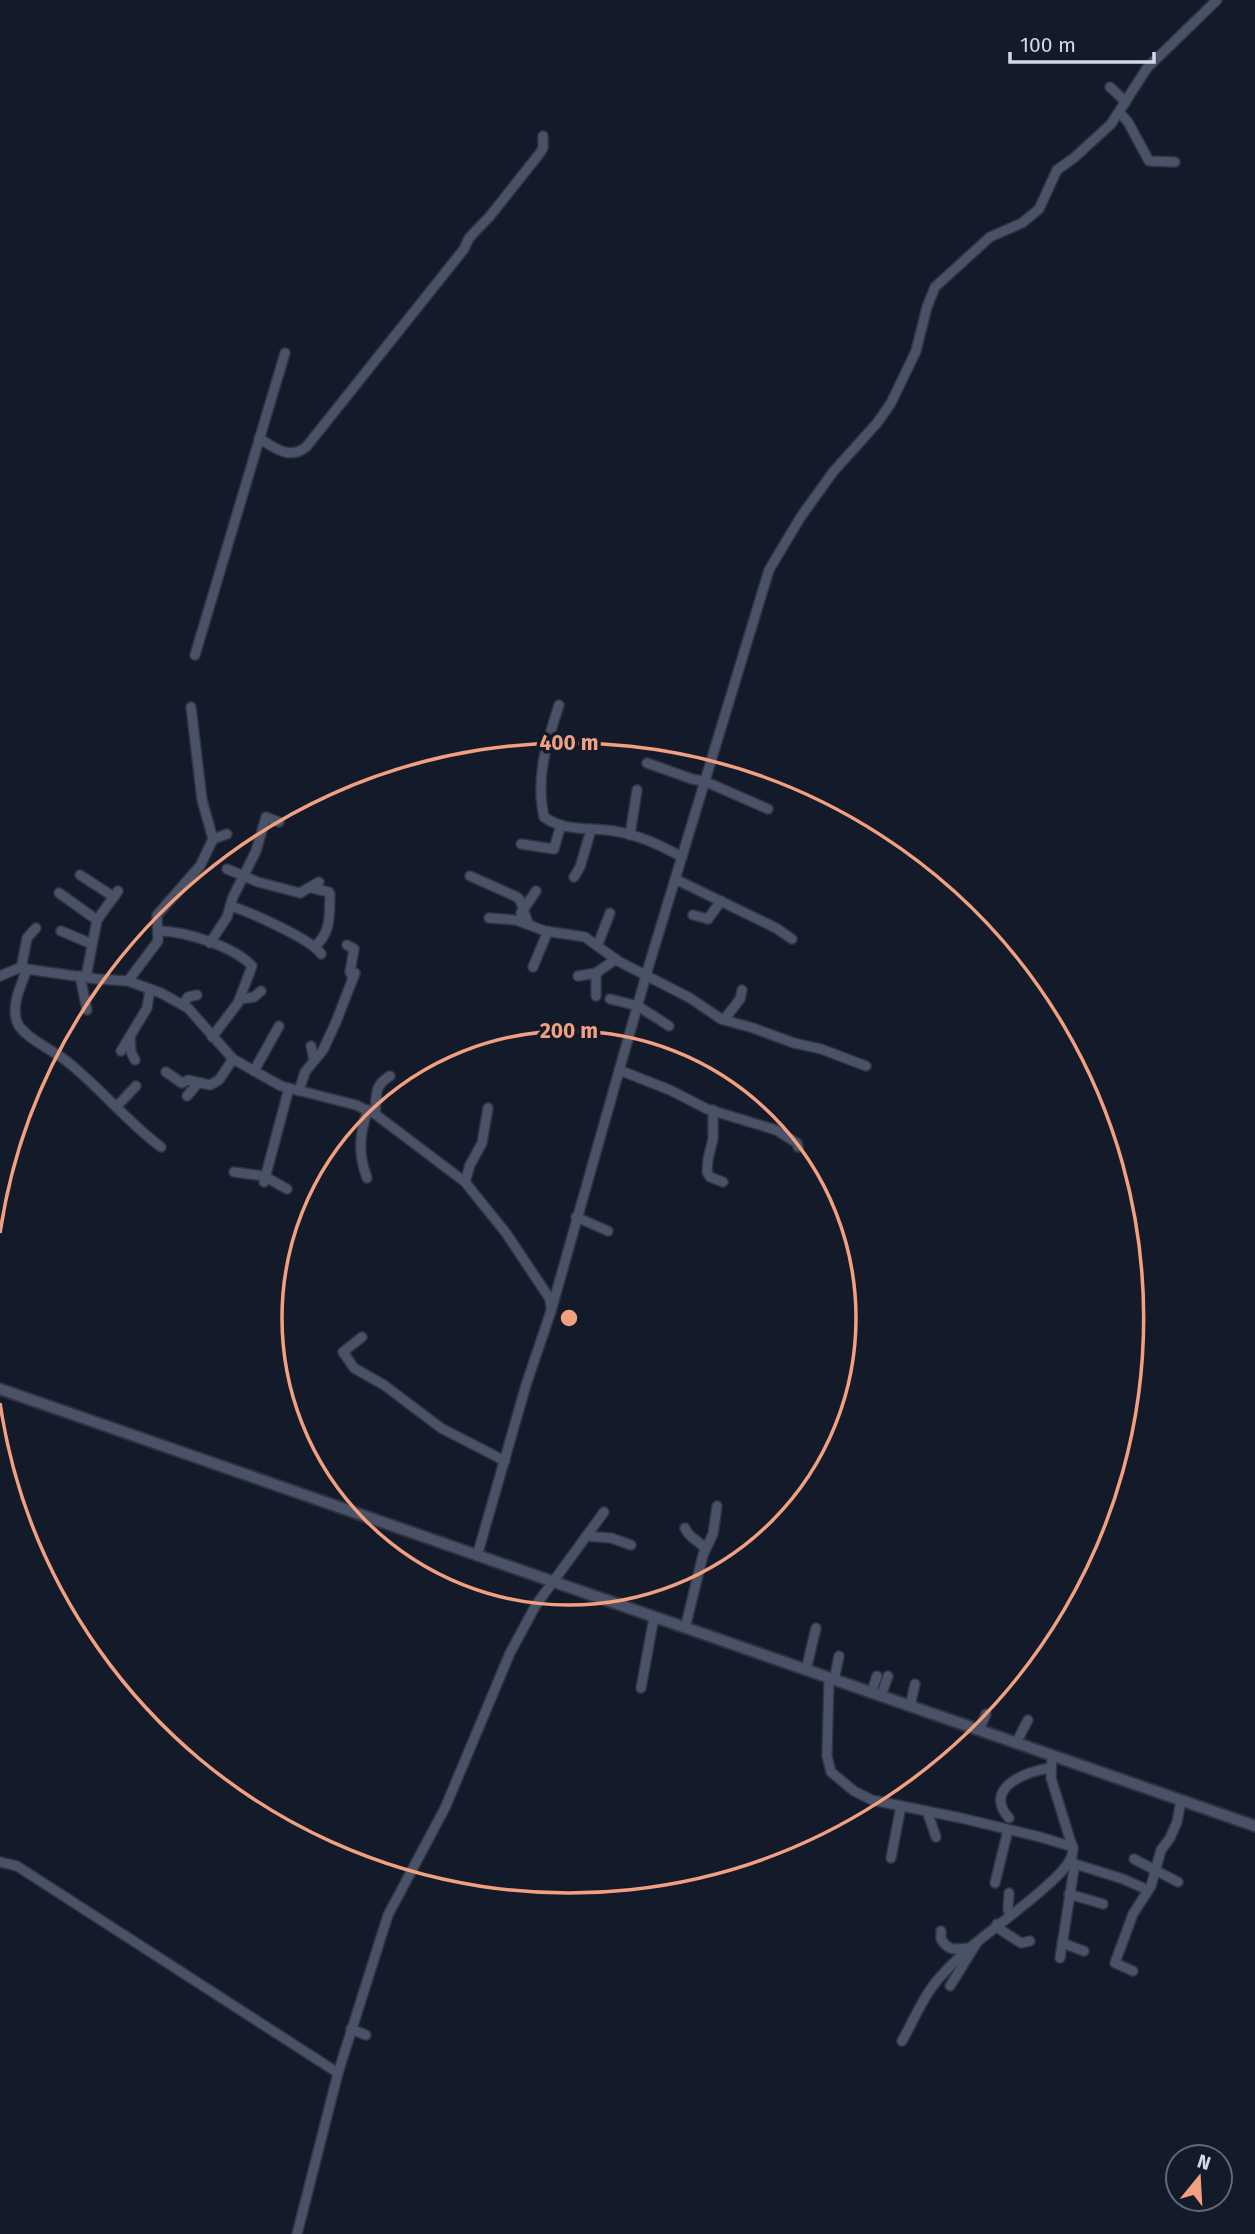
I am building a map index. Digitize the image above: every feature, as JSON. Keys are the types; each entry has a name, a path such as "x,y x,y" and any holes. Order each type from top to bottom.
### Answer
{"street":[{"path":"477,1556 526,1385 551,1311 704,780 769,570 800,518 833,472 877,423 891,403 916,351 935,287 990,237 1030,218 1039,209 1057,170 1093,141 1119,112 1147,68 1217,0"},
{"path":"1110,87 1126,102"},
{"path":"1119,112 1128,122 1149,160 1175,162"},
{"path":"259,438 289,454 298,453 307,446 418,310 464,249 469,238 544,148 543,136"},
{"path":"195,655 285,353"},
{"path":"559,705 543,756 541,786 544,817 561,825 630,835 661,845 682,857"},
{"path":"128,981 158,941 157,915 200,866 213,839 202,800 191,707"},
{"path":"647,763 692,779 704,780 768,809"},
{"path":"630,835 637,790"},
{"path":"210,943 216,937 256,851 266,817 279,822"},
{"path":"521,844 554,849 561,825"},
{"path":"574,877 591,830"},
{"path":"213,839 227,834"},
{"path":"227,869 258,883 295,892 304,892 315,885 329,892 328,930 318,950 262,918 230,906"},
{"path":"80,875 116,894 97,920 83,977 87,1010"},
{"path":"470,876 511,893 520,900 528,923"},
{"path":"675,878 782,931 792,939"},
{"path":"516,920 536,891"},
{"path":"59,892 97,920"},
{"path":"693,915 708,919 721,901"},
{"path":"598,944 611,913"},
{"path":"489,918 516,920 548,932 585,937 598,944 616,960 684,994 724,1020 821,1049 866,1066"},
{"path":"36,928 27,938 24,969 16,1002 18,1024 64,1059 117,1106 141,1132 161,1147"},
{"path":"61,930 92,944"},
{"path":"158,931 176,932 223,947 252,966 240,999 212,1037"},
{"path":"533,967 548,932"},
{"path":"264,1179 294,1090 332,1032 354,976 350,972 354,949 347,945"},
{"path":"578,976 596,973 616,960"},
{"path":"0,976 24,969 128,981 150,989 188,1008 233,1059 254,1071 294,1090 356,1105 371,1112 465,1181 506,1233 550,1299 551,1311"},
{"path":"596,973 596,996"},
{"path":"121,1051 147,1008 150,989"},
{"path":"724,1020 740,999 742,990"},
{"path":"240,999 254,997 261,992"},
{"path":"183,1005 188,998 197,995"},
{"path":"610,999 638,1006 669,1026"},
{"path":"254,1071 279,1026"},
{"path":"130,1034 131,1052 135,1060"},
{"path":"311,1046 314,1060"},
{"path":"166,1072 182,1083 188,1080 205,1085 215,1084 233,1059"},
{"path":"619,1070 713,1110 776,1130 798,1147"},
{"path":"366,1178 361,1162 362,1127 371,1112 380,1082 390,1076"},
{"path":"187,1096 198,1083"},
{"path":"117,1106 135,1086"},
{"path":"465,1181 482,1143 488,1108"},
{"path":"713,1110 713,1139 707,1172 710,1177 723,1182"},
{"path":"234,1172 264,1179 287,1189"},
{"path":"576,1217 608,1231"},
{"path":"362,1337 343,1352 354,1368 384,1385 441,1427 505,1461"},
{"path":"0,1389 1255,1826"},
{"path":"685,1628 705,1549 713,1534 716,1506"},
{"path":"297,2234 338,2073 388,1915 444,1808 507,1658 536,1605 604,1513"},
{"path":"685,1528 688,1536 705,1549"},
{"path":"586,1536 611,1538 631,1545"},
{"path":"641,1688 654,1617"},
{"path":"806,1670 816,1628"},
{"path":"839,1656 831,1679 827,1756 831,1772 865,1797 1073,1847"},
{"path":"876,1695 877,1675"},
{"path":"876,1695 888,1676"},
{"path":"910,1706 915,1684"},
{"path":"979,1730 986,1714"},
{"path":"1016,1743 1028,1720"},
{"path":"1052,1756 1051,1778 1073,1847 1060,1958"},
{"path":"1009,1818 1002,1805 1002,1792 1006,1785 1038,1770 1051,1768"},
{"path":"1133,1971 1115,1963 1115,1960 1133,1914 1148,1890 1161,1850 1177,1822 1181,1800"},
{"path":"891,1858 901,1806"},
{"path":"927,1811 936,1837"},
{"path":"995,1883 1008,1830"},
{"path":"1134,1859 1178,1882"},
{"path":"1073,1861 1123,1878 1148,1890"},
{"path":"902,2041 933,1985 978,1940 1044,1888 1073,1861"},
{"path":"0,1862 17,1866 338,2073"},
{"path":"1009,1893 1008,1910 1011,1914"},
{"path":"1069,1894 1103,1904"},
{"path":"997,1924 1020,1943 1030,1941"},
{"path":"942,1931 941,1939 948,1948 970,1948"},
{"path":"950,1986 978,1940"},
{"path":"1062,1943 1084,1951"},
{"path":"351,2029 366,2035"}]}
